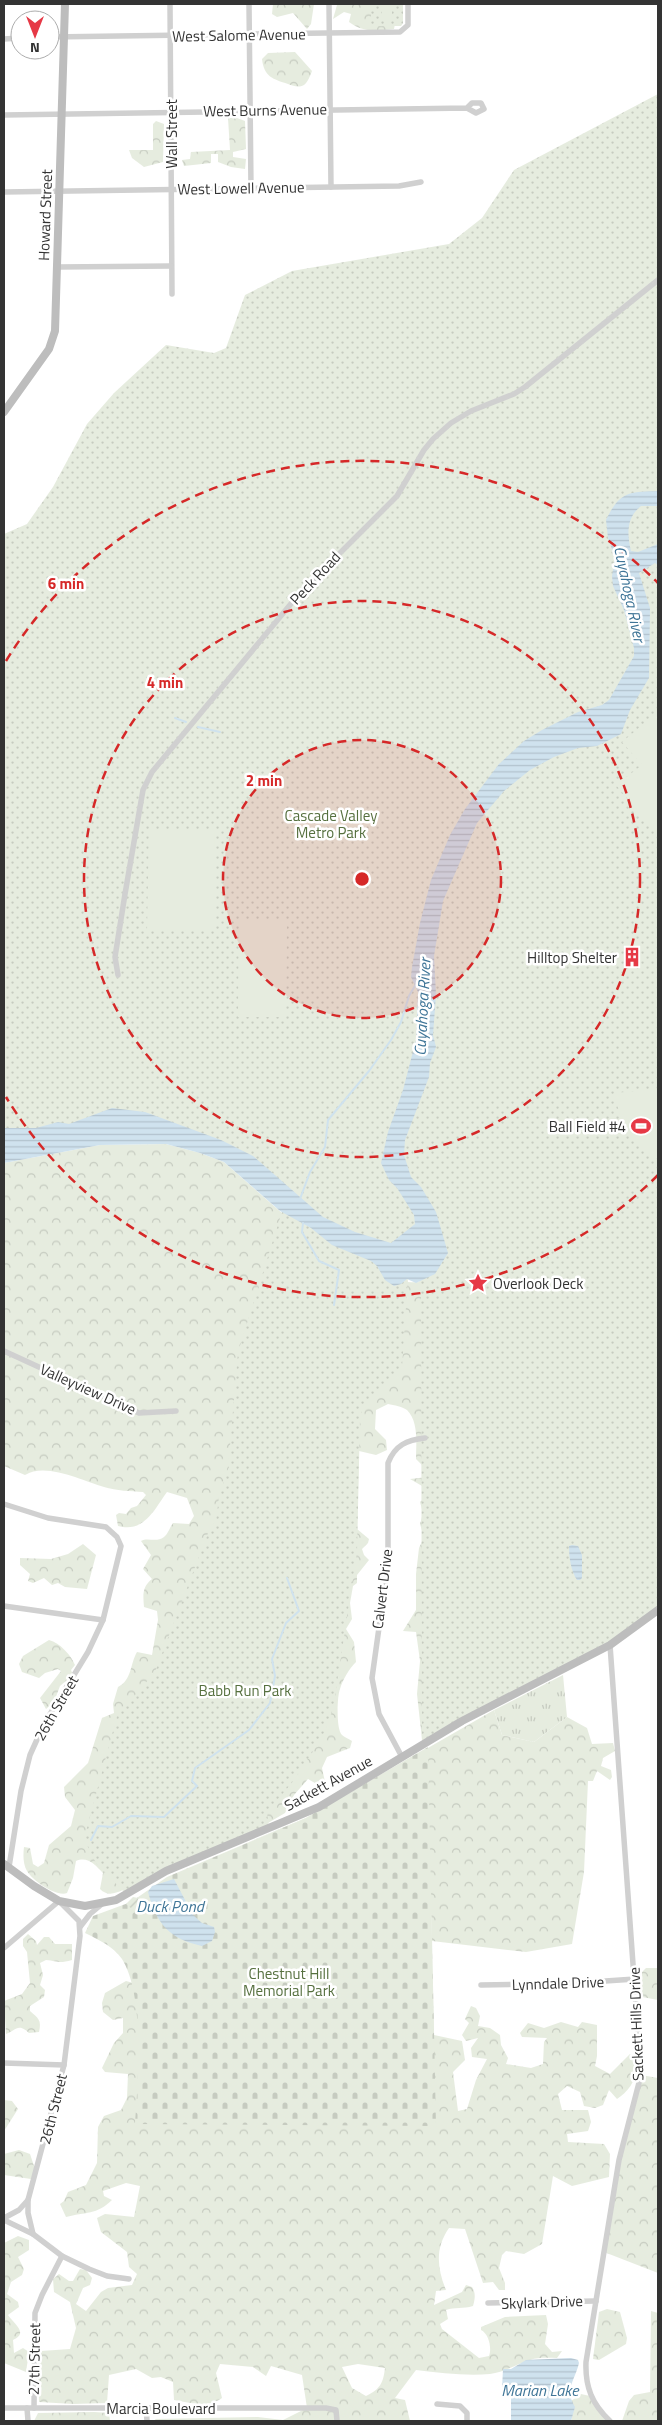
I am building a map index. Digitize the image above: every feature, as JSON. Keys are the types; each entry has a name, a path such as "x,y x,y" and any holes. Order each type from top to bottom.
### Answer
{"street":[{"name":"Howard Street","path":"4,411 51,344 55,331 66,4"},
{"name":"Wall Street","path":"170,4 172,294"},
{"path":"249,4 251,188"},
{"path":"329,4 331,187"},
{"name":"West Salome Avenue","path":"60,37 400,32 408,26 408,4"},
{"name":"West Burns Avenue","path":"4,115 467,108"},
{"name":"West Lowell Avenue","path":"4,192 399,186 421,182"},
{"path":"57,267 172,266"},
{"name":"Peck Road","path":"118,975 115,957 143,790 157,766 299,594 397,496 424,450 433,439 451,423 472,411 514,394 658,280"},
{"name":"Valleyview Drive","path":"4,1351 139,1413 176,1411"},
{"name":"Calvert Drive","path":"402,1757 384,1726 375,1704 372,1662 388,1563 388,1463 392,1454 402,1443 425,1438"},
{"name":"26th Street","path":"4,1504 36,1515 106,1527 117,1537 121,1546 103,1620 88,1652 44,1724 30,1755 6,1866"},
{"path":"4,1606 103,1620"},
{"name":"Sackett Avenue","path":"59,1901 80,1905 102,1904 125,1896 165,1872 192,1859 302,1816 462,1721 610,1645 658,1610"},
{"name":"Sackett Hills Drive","path":"610,1645 641,2075 618,2163 586,2362 586,2382 593,2401 610,2421"},
{"path":"6,1866 59,1901 76,1917 80,1928"},
{"path":"4,1948 59,1901"},
{"path":"80,1928 90,1914 102,1904"},
{"name":"26th Street","path":"33,2234 28,2213 28,2200 64,2065 80,1928"},
{"name":"Lynndale Drive","path":"481,1985 576,1983 634,1979"},
{"path":"4,2063 64,2065"},
{"path":"4,2219 19,2210 28,2200"},
{"path":"4,2219 33,2234 62,2256 98,2273 129,2280"},
{"name":"27th Street","path":"28,2421 35,2313 62,2256"},
{"name":"Skylark Drive","path":"488,2303 596,2301"},
{"path":"438,2404 460,2406 467,2413 467,2421"},
{"path":"146,2407 146,2421"},
{"name":"Marcia Boulevard","path":"4,2408 318,2408 336,2410 338,2421"}],"green space":[{"path":"273,4 314,4 311,24 307,29 293,13 277,17 272,14"},
{"path":"371,4 403,4 403,23 401,26 371,26"},
{"path":"375,4 395,24 394,29 365,30 349,22 351,14 344,12 333,19 337,5"},
{"path":"382,4 392,4 392,20 382,20"},
{"path":"295,52 312,71 304,85 298,87 274,79 267,74 262,59 268,53"},
{"name":"Cascade Valley Metro Park","path":"658,94 658,1610 610,1645 422,1746 421,1293 411,1230 402,1367 363,1407 360,1418 357,1552 333,1709 322,1738 291,1784 267,1812 269,1829 197,1857 127,1895 96,1863 84,1839 117,1716 155,1672 208,1533 216,1520 219,1497 228,1469 238,1352 286,1199 276,1181 114,1113 4,1145 4,534 27,524 53,487 87,424 114,393 166,345 214,353 226,348 245,295 292,271 449,244 482,218 514,170"},
{"path":"228,118 237,118 245,121 246,149 233,152 233,157 246,159 245,169 231,167 218,162 218,154 211,154 211,163 184,166 182,160 190,159 191,152 230,150"},
{"path":"156,121 164,124 163,162 144,167 132,158 129,150 153,150 153,124"},
{"path":"658,712 658,835 616,785 642,765 622,742"},
{"path":"149,829 215,830 214,931 147,930"},
{"path":"239,920 287,920 286,1017 238,1017"},
{"name":"Babb Run Park","path":"492,1019 503,1030 508,1039 504,1051 512,1058 524,1057 541,1067 549,1084 556,1085 563,1080 600,1090 611,1098 617,1133 625,1132 630,1136 635,1146 658,1165 658,1362 645,1341 641,1328 638,1292 589,1339 638,1360 658,1374 658,1608 613,1636 606,1636 586,1618 579,1607 576,1591 577,1580 582,1578 582,1566 578,1546 569,1546 561,1543 558,1547 569,1588 570,1617 530,1634 531,1637 538,1635 541,1637 540,1641 522,1650 502,1646 492,1649 481,1642 469,1651 469,1657 442,1666 437,1685 430,1732 426,1741 422,1740 417,1694 420,1661 416,1632 403,1631 416,1610 416,1574 419,1548 424,1537 420,1524 423,1513 420,1502 427,1496 429,1490 410,1479 428,1477 426,1469 416,1459 416,1433 411,1415 405,1409 388,1404 376,1410 375,1429 386,1440 387,1450 376,1455 359,1451 357,1529 369,1539 362,1549 364,1555 369,1560 357,1575 357,1583 353,1586 350,1603 352,1619 346,1629 354,1642 356,1662 343,1682 339,1693 338,1705 340,1732 352,1741 350,1748 327,1757 322,1768 325,1782 320,1786 308,1779 294,1795 285,1813 268,1823 269,1829 169,1870 127,1895 123,1890 111,1894 105,1893 100,1889 103,1873 88,1860 76,1861 73,1878 67,1893 57,1893 39,1883 27,1871 24,1847 30,1848 33,1864 38,1867 44,1863 49,1845 71,1826 75,1810 65,1797 64,1787 88,1763 102,1718 114,1713 113,1704 118,1687 126,1680 137,1652 152,1655 158,1620 157,1611 144,1607 143,1595 145,1588 152,1579 143,1569 151,1555 141,1541 161,1539 167,1534 173,1523 189,1524 194,1516 187,1498 167,1492 153,1513 142,1523 127,1527 118,1526 116,1515 119,1513 126,1514 131,1508 137,1506 146,1495 143,1492 109,1488 54,1472 43,1471 25,1475 4,1466 4,1163 100,1145 166,1144 200,1153 224,1162 282,1213 311,1228 332,1245 371,1261 377,1266 384,1280 394,1286 401,1284 407,1279 408,1282 432,1282 460,1291 478,1281 484,1274 483,1252 473,1218 454,1199 421,1186 412,1179 406,1168 404,1146 409,1124 427,1081 444,1084 454,1083 463,1078 472,1065 472,1062 460,1054 435,1044 433,1035 448,1032 485,1034 488,1022","holes":["277,1448 288,1448 310,1453 319,1477 310,1501 302,1508 289,1513 277,1502 275,1490 265,1492 255,1454"]},
{"name":"Ball Field #4","path":"658,1089 658,1159 641,1147 628,1131 614,1093"},
{"path":"83,1544 96,1555 87,1589 65,1587 58,1583 52,1585 44,1578 33,1583 28,1581 30,1574 20,1565 20,1558 51,1559 68,1554"},
{"path":"49,1640 65,1650 75,1665 71,1670 73,1675 60,1686 54,1702 46,1709 40,1698 61,1671 58,1669 45,1673 39,1678 22,1672 19,1664 23,1656"},
{"path":"563,1675 567,1717 534,1742 502,1735 494,1710"},
{"path":"494,1710 502,1735 534,1742 567,1717 587,1728 592,1744 613,1743 615,1751 603,1758 601,1766 611,1770 612,1777 610,1780 597,1771 593,1781 588,1781 584,1872 572,1944 526,1952 432,1941 426,1769 237,1847 306,1818"},
{"name":"Chestnut Hill Memorial Park","path":"428,1747 436,2126 135,2124 138,2039 134,1994 129,1975 118,1954 85,1933 93,1916 131,1902 167,1877 306,1818"},
{"path":"133,1897 138,1898 142,1917 126,1904"},
{"path":"28,1934 36,1941 37,1945 44,1937 49,1937 55,1944 72,1944 72,1960 61,1962 46,1960 40,1963 43,1975 40,1985 45,1990 44,1997 30,2006 30,2011 40,2022 39,2032 29,2033 22,2028 17,2028 6,2034 4,2001 22,1994 30,1983 27,1952 23,1946 23,1939"},
{"path":"432,1957 434,2035 462,2041 465,2060 453,2072 458,2111 467,2109 476,2080 487,2059 472,2057 471,2048 478,2038 466,2041 462,2035 469,2023 465,2019 471,2006 476,2008 480,2016 478,2026 490,2028 500,2035 501,2045 508,2058 506,2064 531,2068 543,2064 544,2042 547,2038 522,2037 520,2033 528,2023 544,2028 561,2022 578,2027 582,2022 597,2025 597,2056 595,2066 610,2074 630,2054 636,2066 636,2072 627,2090 617,2099 609,2090 603,2105 595,2108 584,2106 580,2092 567,2086 558,2094 562,2110 588,2110 591,2122 588,2131 567,2134 568,2142 604,2144 610,2154 609,2177 572,2186 553,2176 542,2244 524,2254 506,2251 502,2255 499,2268 505,2283 505,2290 499,2290 493,2282 483,2283 465,2229 449,2228 441,2243 439,2266 446,2290 436,2291 434,2305 462,2292 466,2285 472,2287 475,2296 473,2306 446,2310 448,2319 440,2324 442,2329 479,2358 489,2356 490,2349 488,2338 481,2330 481,2327 505,2317 546,2315 548,2324 545,2344 552,2352 562,2351 557,2358 533,2359 500,2372 481,2375 416,2370 395,2398 405,2400 410,2421 156,2421 155,2419 258,2417 283,2420 307,2408 302,2375 271,2366 266,2376 253,2367 220,2364 216,2373 222,2398 205,2404 174,2400 173,2382 161,2377 152,2378 136,2369 109,2375 107,2403 39,2402 38,2360 41,2351 70,2349 76,2328 70,2302 54,2292 53,2279 59,2274 69,2281 73,2281 80,2269 86,2270 92,2278 90,2285 83,2288 76,2304 86,2311 101,2292 108,2288 132,2285 137,2274 129,2267 127,2252 101,2232 97,2218 105,2214 134,2217 140,2186 126,2183 103,2191 104,2196 112,2200 101,2208 90,2212 66,2217 60,2204 64,2201 68,2192 86,2185 97,2163 98,2127 104,2116 121,2110 127,2098 128,2074 105,2072 102,2068 114,2043 123,2033 123,2018 113,2020 103,2012 102,2003 105,1993 126,1981 144,1986","holes":["358,2364 385,2368 380,2385 375,2391 366,2396 352,2388 342,2367"]},
{"path":"646,1968 658,1968 658,2000 642,1997 642,1972"},
{"path":"641,2075 658,2078 658,2273 604,2252 615,2184"},
{"path":"4,2100 12,2101 18,2109 4,2131"},
{"path":"19,2150 30,2154 35,2169 31,2179 4,2175 4,2154"},
{"path":"18,2236 29,2240 29,2250 18,2257 24,2269 22,2275 11,2282 7,2294 18,2302 19,2307 8,2315 20,2331 18,2337 13,2340 14,2353 23,2348 29,2352 26,2372 4,2363 4,2243"},
{"path":"607,2309 620,2312 627,2338 626,2344 599,2360 593,2359 599,2312"},
{"path":"651,2311 658,2313 658,2421 622,2421 629,2401 634,2395 650,2392"},
{"path":"581,2394 590,2396 610,2421 571,2421 574,2407 571,2401"},
{"path":"38,2413 109,2413 110,2421 34,2421"}],"water":[{"name":"Cuyahoga River","path":"658,491 658,506 641,506 630,521 629,527 631,551 638,552 658,544 658,565 655,563 639,573 650,608 649,678 630,710 621,734 597,746 578,748 554,757 530,770 504,791 477,823 443,901 434,956 436,995 433,1035 436,1047 430,1063 429,1077 405,1140 404,1155 411,1177 421,1187 436,1212 448,1253 435,1274 416,1283 407,1279 401,1284 394,1286 385,1280 377,1266 371,1261 332,1245 311,1228 280,1211 224,1162 166,1144 100,1145 4,1163 4,1128 36,1128 58,1122 69,1124 112,1108 145,1112 221,1140 253,1156 323,1217 355,1232 391,1243 415,1224 414,1215 397,1188 389,1180 381,1163 388,1132 403,1090 416,1040 418,992 411,977 420,923 431,880 450,835 465,809 499,764 524,741 542,730 578,712 602,705 609,700 634,656 634,648 624,610 613,586 612,576 615,558 608,538 606,520 616,503 626,495"},
{"path":"569,1546 578,1546 582,1555 582,1578 580,1580 577,1580 573,1573 569,1555"},
{"name":"Duck Pond","path":"174,1879 193,1915 202,1923 214,1927 215,1932 212,1941 202,1946 191,1943 173,1935 161,1922 148,1892 152,1886"},
{"name":"Marian Lake","path":"571,2358 578,2360 579,2363 570,2390 575,2407 571,2421 511,2421 511,2398 502,2389 503,2369 511,2369 526,2360"}],"waterway":[{"path":"175,718 186,722"},
{"path":"198,727 220,732"},
{"name":"Cuyahoga River","path":"300,1199 310,1172 325,1147 328,1120 369,1071 391,1040 401,1022 409,996 416,984"},
{"path":"303,1223 302,1232 319,1261 339,1270 334,1305"},
{"path":"91,1840 98,1826 112,1827 131,1816 164,1817 197,1786 192,1781 195,1768 249,1730 270,1703 275,1676 272,1659 286,1623 299,1611 287,1578"}],"place":[{"name":"Hilltop Shelter","path":"632,957"},
{"name":"Ball Field #4","path":"641,1126"},
{"name":"Overlook Deck","path":"478,1283"}]}
